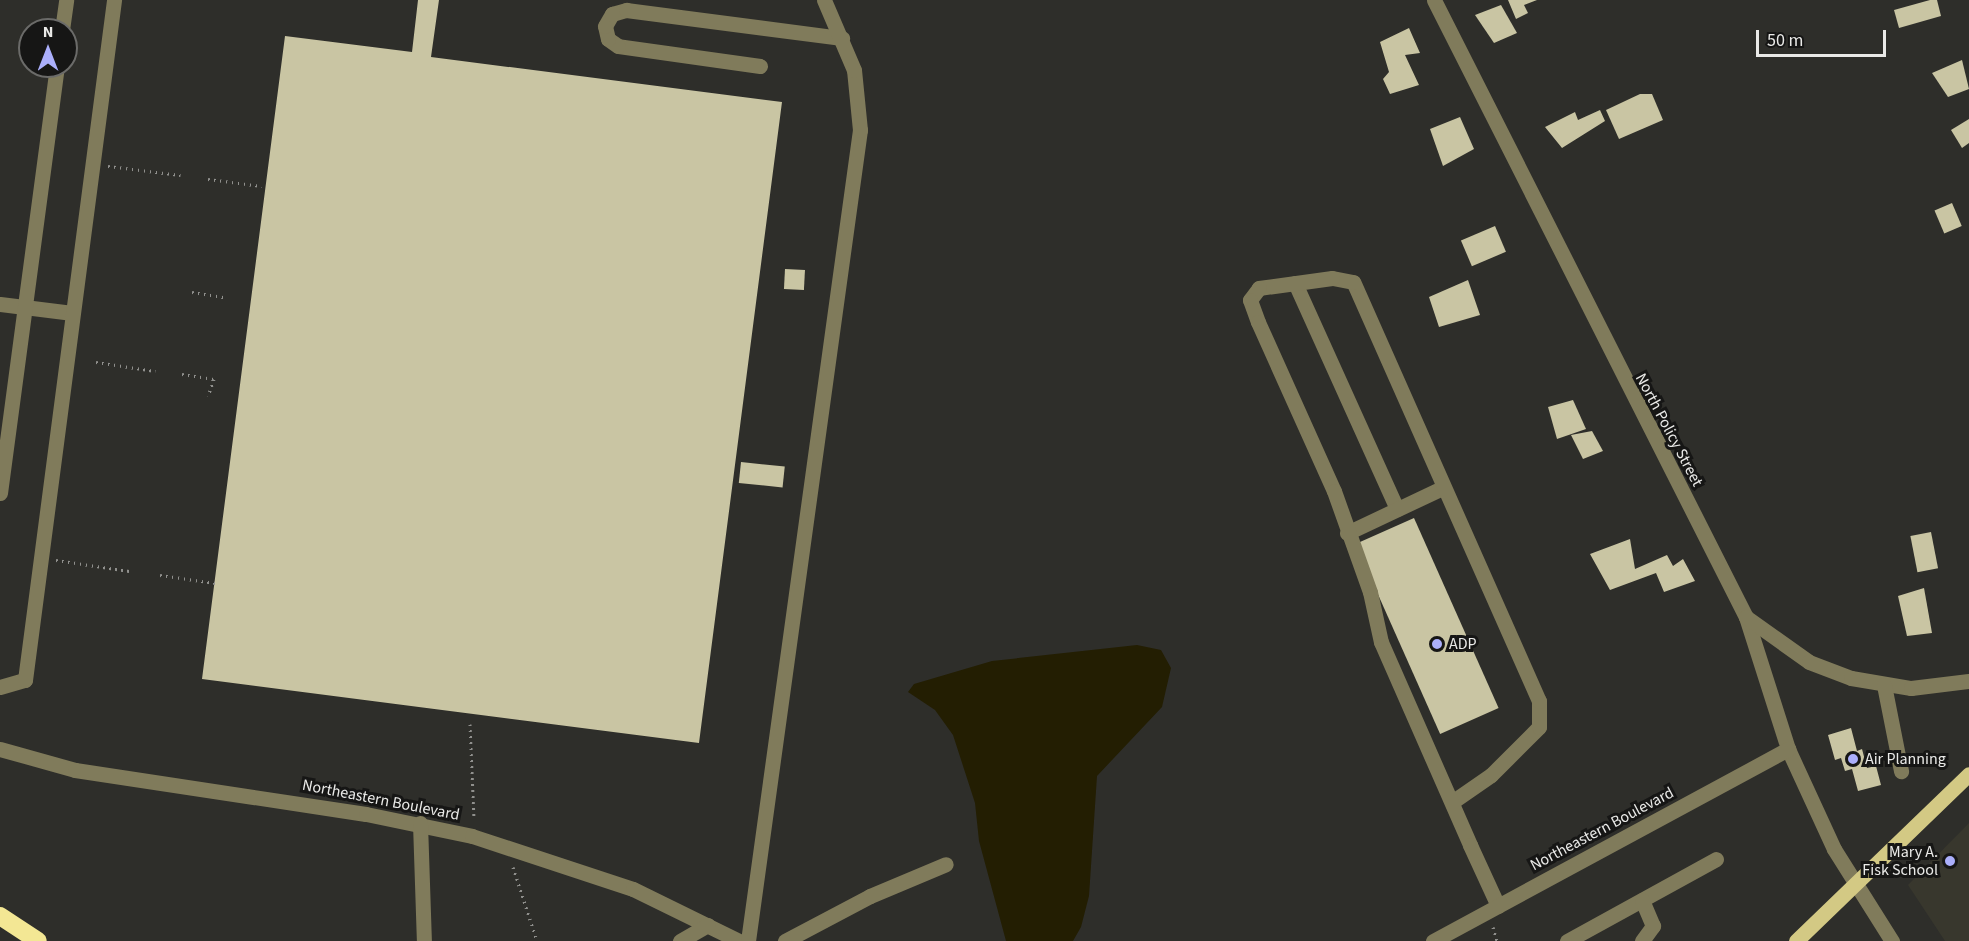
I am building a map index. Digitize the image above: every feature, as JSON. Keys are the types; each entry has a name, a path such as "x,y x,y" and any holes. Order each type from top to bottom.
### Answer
{"highway":[{"path":"0,916 38,941"}],"main road":[{"path":"1796,941 1969,774"}],"street":[{"path":"64,18 66,0"},
{"path":"0,687 25,680 114,0"},
{"path":"748,941 856,166 859,99 842,38 824,0"},
{"name":"North Policy Street","path":"1434,0 1746,617 1788,749 1854,883 1892,941"},
{"path":"760,66 618,46 608,39 604,26 612,14 626,10 842,38"},
{"path":"0,493 55,78"},
{"path":"1452,802 1491,775 1539,727 1542,714 1353,282 1295,283 1259,288 1250,300 1334,490 1347,533 1370,592 1381,642 1498,906"},
{"path":"1295,283 1397,509"},
{"path":"0,304 72,313"},
{"path":"1347,533 1442,488"},
{"path":"1746,617 1809,662 1884,685 1969,681"},
{"path":"1884,685 1900,771"},
{"name":"Northeastern Boulevard","path":"0,749 75,770 420,824 558,861 708,925 739,941"},
{"name":"Northeastern Boulevard","path":"1432,941 1788,749"},
{"path":"420,824 424,941"},
{"path":"1567,941 1716,859"},
{"path":"785,941 870,896 946,864"},
{"path":"1642,900 1653,926 1642,941"},
{"path":"680,941 708,925"}],"path":[{"path":"107,166 180,175"},
{"path":"208,179 262,186"},
{"path":"192,292 225,297"},
{"path":"96,362 155,371"},
{"path":"182,374 214,379 208,396"},
{"path":"52,560 129,571"},
{"path":"160,575 215,583"},
{"path":"470,724 474,818"},
{"path":"513,867 537,941"},
{"path":"1493,925 1497,941"}],"shaded area":[{"path":"1137,645 1161,650 1171,668 1162,707 1097,776 1089,896 1081,927 1073,941 1006,941 979,841 975,803 953,735 935,710 908,692 914,684 992,661"},
{"name":"Mary A. Fisk School","path":"1969,823 1969,941 1945,941 1908,885"}],"building":[{"path":"418,0 439,0 431,57 782,102 699,743 202,679 285,36 412,52"},
{"path":"1508,0 1537,0 1524,5 1528,13 1516,19"},
{"path":"1937,0 1941,16 1899,28 1894,10"},
{"path":"1501,5 1517,33 1494,43 1475,15"},
{"path":"1409,28 1420,53 1405,55 1419,85 1390,94 1383,79 1389,72 1380,42"},
{"path":"1962,60 1969,89 1948,97 1932,73"},
{"path":"1640,94 1652,94 1663,120 1619,139 1606,110"},
{"path":"1600,110 1605,121 1562,148 1545,127 1575,112 1578,120"},
{"path":"1460,117 1474,149 1443,166 1430,129"},
{"path":"1969,119 1969,143 1962,148 1951,130"},
{"path":"1952,203 1962,226 1944,233 1935,210"},
{"path":"1495,226 1506,252 1472,266 1461,240"},
{"path":"785,269 805,270 804,290 784,289"},
{"path":"1468,280 1480,315 1439,327 1429,297"},
{"path":"1573,400 1586,429 1557,439 1548,407"},
{"path":"1592,431 1603,451 1583,459 1571,435"},
{"path":"741,462 785,467 783,487 739,483"},
{"path":"1414,518 1499,708 1440,734 1356,544"},
{"path":"1931,532 1938,568 1917,572 1910,536"},
{"path":"1630,539 1635,569 1667,555 1673,566 1683,559 1695,581 1664,592 1656,573 1610,590 1590,554"},
{"path":"1924,588 1932,633 1907,636 1898,596"},
{"name":"Air Planning","path":"1851,728 1857,751 1862,749 1867,768 1876,766 1881,785 1858,791 1852,769 1845,771 1841,758 1835,760 1828,735"}],"place":[{"name":"ADP","path":"1437,644"},
{"name":"Air Planning","path":"1853,759"},
{"name":"Mary A. Fisk School","path":"1950,861"}]}
